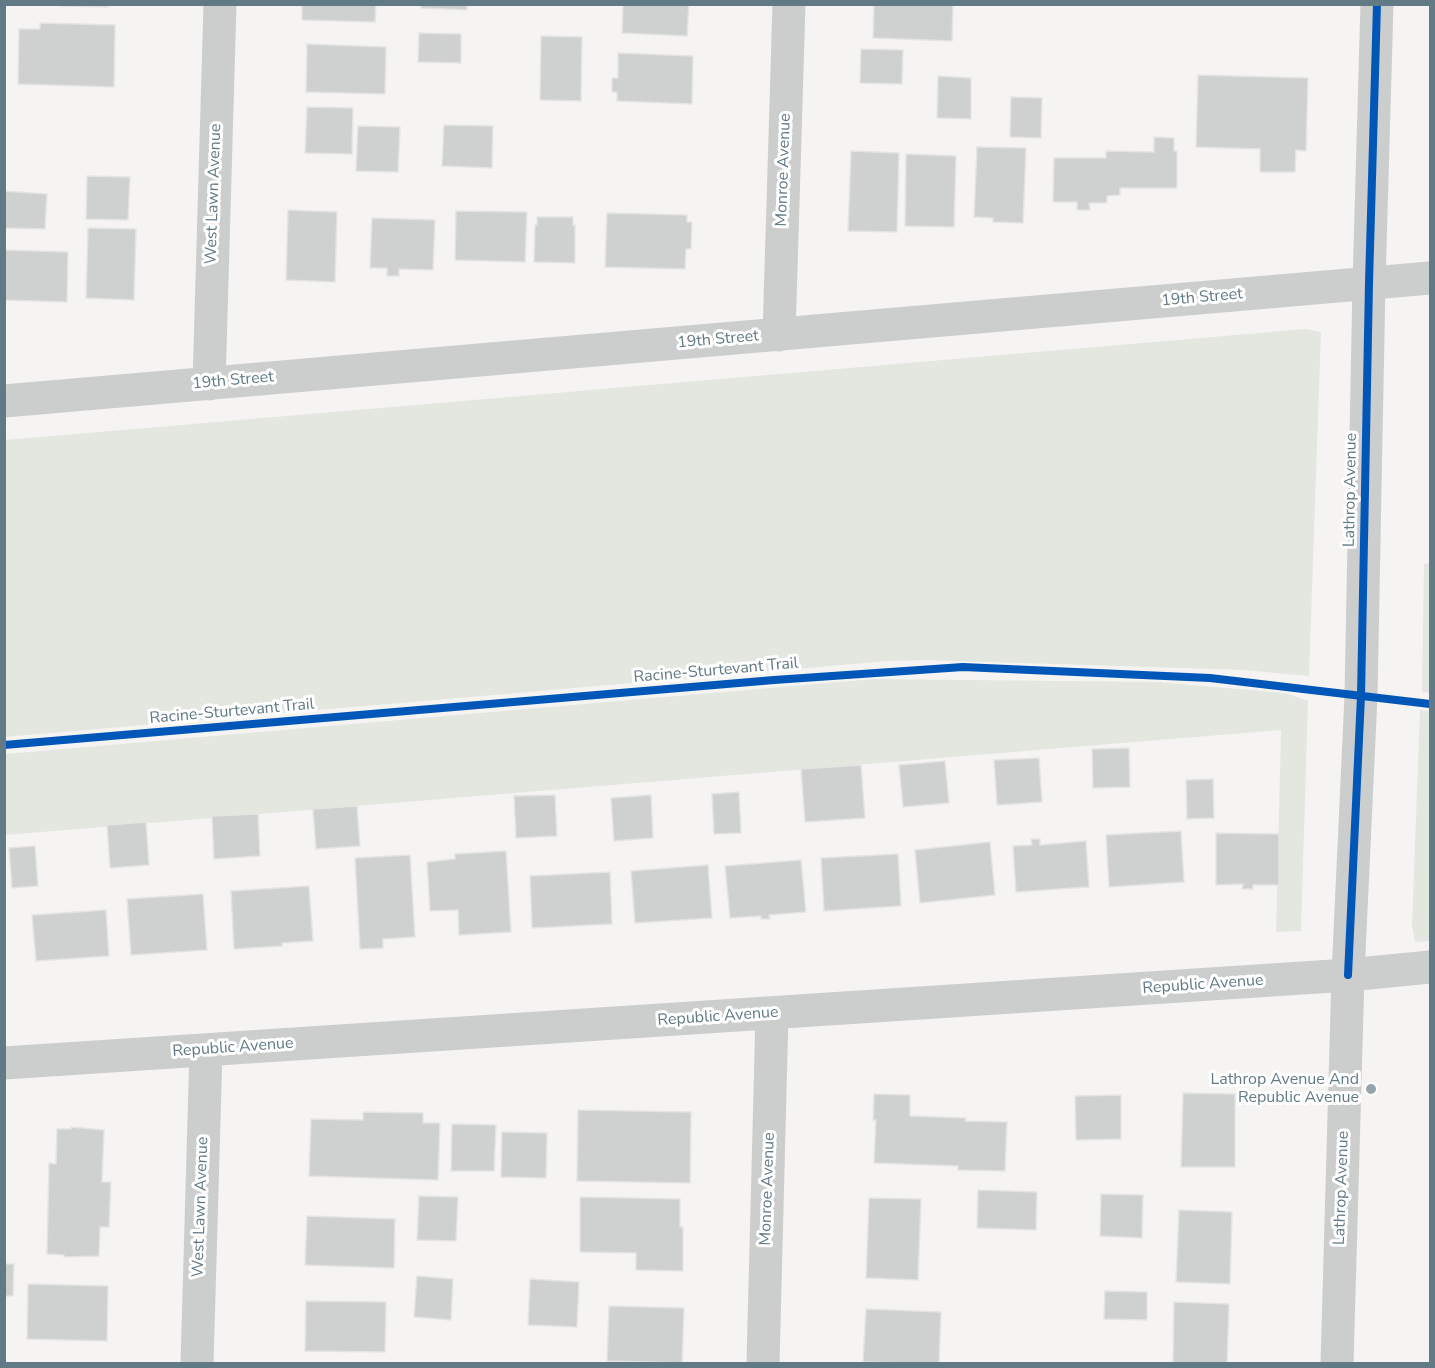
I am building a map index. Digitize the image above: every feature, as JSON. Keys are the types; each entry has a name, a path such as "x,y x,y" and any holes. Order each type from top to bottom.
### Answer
{"street":[{"name":"West Lawn Avenue","path":"209,384 220,4"},
{"name":"Monroe Avenue","path":"779,335 789,4"},
{"name":"Lathrop Avenue","path":"1336,1364 1348,975 1361,696 1377,4"},
{"name":"19th Street","path":"4,401 1431,278"},
{"name":"Republic Avenue","path":"4,1063 772,1014 1348,975 1431,967"},
{"name":"Monroe Avenue","path":"763,1364 772,1014"},
{"name":"West Lawn Avenue","path":"197,1364 206,1050"}],"shaded area":[{"path":"1306,329 1321,332 1309,676 1243,670 927,660 889,661 5,737 5,440"},
{"path":"1430,563 1430,693 1422,692 1424,564"},
{"path":"874,679 1157,682 1285,693 1308,701 1301,931 1276,932 1281,730 5,835 5,754"},
{"path":"1420,710 1430,711 1430,941 1415,942 1412,925"}],"building":[{"path":"62,4 108,4 108,7 62,6"},
{"path":"302,4 376,4 375,22 302,20"},
{"path":"421,4 467,4 467,10 421,8"},
{"path":"623,4 689,4 687,36 622,33"},
{"path":"874,4 953,4 952,41 873,38"},
{"path":"40,23 115,25 114,87 18,84 19,29 40,29"},
{"path":"419,33 461,34 461,63 418,62"},
{"path":"541,36 582,37 581,101 540,100"},
{"path":"307,44 386,47 385,94 306,92"},
{"path":"861,49 903,50 902,84 860,83"},
{"path":"618,53 693,56 692,104 617,101 617,92 612,92 612,78 618,78"},
{"path":"1198,75 1308,78 1306,151 1296,150 1295,172 1260,172 1260,149 1196,147"},
{"path":"938,76 971,78 971,119 937,118"},
{"path":"1011,97 1042,98 1041,138 1010,137"},
{"path":"307,107 353,108 352,154 305,153"},
{"path":"444,125 493,126 492,168 442,166"},
{"path":"358,126 400,127 398,172 356,171"},
{"path":"1154,137 1174,138 1174,151 1177,151 1177,188 1120,188 1120,195 1107,196 1107,203 1089,203 1090,210 1077,210 1077,202 1053,202 1054,158 1106,158 1106,151 1154,152"},
{"path":"977,147 1026,148 1023,223 993,222 993,218 974,217"},
{"path":"851,151 899,153 897,232 848,231"},
{"path":"906,154 956,156 954,227 905,226"},
{"path":"87,176 130,177 128,220 86,219"},
{"path":"4,191 47,194 45,229 4,228"},
{"path":"288,210 337,212 335,282 286,280"},
{"path":"456,211 527,212 525,262 455,260"},
{"path":"607,213 687,215 687,222 692,222 691,249 686,249 685,269 605,267"},
{"path":"537,217 573,217 575,263 534,262"},
{"path":"372,218 435,220 433,270 399,269 399,276 387,276 387,268 370,268"},
{"path":"88,228 136,229 134,300 86,298"},
{"path":"4,250 68,252 67,302 4,300"},
{"path":"1129,748 1130,787 1093,788 1092,749"},
{"path":"1039,758 1042,802 997,805 994,760"},
{"path":"945,761 949,803 903,807 899,765"},
{"path":"861,765 865,818 805,822 801,769"},
{"path":"1213,779 1214,818 1187,819 1186,780"},
{"path":"739,792 741,833 714,834 712,794"},
{"path":"555,795 557,836 516,838 514,796"},
{"path":"651,795 653,838 614,841 611,798"},
{"path":"357,806 360,846 316,849 313,809"},
{"path":"258,814 260,856 214,859 212,816"},
{"path":"146,822 149,865 110,868 107,825"},
{"path":"1181,831 1184,882 1109,887 1106,835"},
{"path":"1216,833 1279,834 1279,885 1253,885 1253,889 1242,889 1243,884 1216,885"},
{"path":"1031,839 1040,839 1040,845 1086,841 1089,887 1016,892 1013,846 1032,845"},
{"path":"990,842 995,895 920,903 915,850"},
{"path":"35,846 38,886 12,888 9,848"},
{"path":"506,851 511,932 459,935 458,910 430,911 427,862 455,859 455,854"},
{"path":"898,854 901,906 824,911 821,858"},
{"path":"410,855 415,937 383,939 383,948 360,949 355,858"},
{"path":"801,860 806,912 769,915 770,919 761,919 761,916 730,918 725,866"},
{"path":"708,865 712,918 635,923 631,871"},
{"path":"610,872 612,924 532,928 530,876"},
{"path":"309,886 313,941 282,943 282,946 234,949 231,891"},
{"path":"203,894 207,950 131,955 127,899"},
{"path":"106,910 109,956 36,961 32,915"},
{"path":"1183,1093 1235,1094 1235,1167 1181,1167"},
{"path":"874,1094 910,1095 910,1116 1007,1122 1005,1171 958,1170 958,1166 874,1163 876,1120 873,1120"},
{"path":"1121,1095 1121,1139 1076,1140 1075,1096"},
{"path":"578,1110 691,1112 690,1183 577,1181"},
{"path":"363,1112 423,1113 423,1123 440,1123 438,1180 309,1176 311,1119 363,1120"},
{"path":"452,1124 496,1125 494,1171 451,1171"},
{"path":"71,1127 104,1130 102,1182 111,1182 109,1227 100,1227 99,1256 64,1257 64,1255 47,1254 49,1163 56,1164 57,1129 71,1129"},
{"path":"502,1132 547,1133 546,1178 501,1177"},
{"path":"978,1190 1037,1192 1036,1230 977,1228"},
{"path":"1101,1194 1143,1195 1142,1238 1100,1236"},
{"path":"419,1196 458,1197 456,1241 417,1240"},
{"path":"580,1197 680,1199 680,1227 683,1227 683,1271 636,1270 636,1253 580,1252"},
{"path":"869,1198 921,1199 918,1280 866,1278"},
{"path":"1179,1210 1232,1212 1230,1284 1176,1282"},
{"path":"307,1216 395,1219 394,1268 305,1265"},
{"path":"4,1264 14,1264 13,1296 4,1296"},
{"path":"417,1276 453,1279 451,1320 414,1317"},
{"path":"530,1279 579,1282 577,1327 528,1325"},
{"path":"28,1284 108,1286 107,1341 27,1339"},
{"path":"1105,1291 1147,1292 1147,1320 1104,1319"},
{"path":"306,1301 386,1302 385,1352 305,1351"},
{"path":"1174,1302 1229,1304 1227,1364 1173,1364"},
{"path":"609,1306 684,1308 682,1363 607,1361"},
{"path":"866,1309 941,1312 939,1364 863,1362"}],"cycle path":[{"path":"1348,975 1361,696 1377,4"},
{"name":"Racine-Sturtevant Trail","path":"4,745 774,680 963,667 1210,678 1430,704"}],"place":[{"name":"Lathrop Avenue And Republic Avenue","path":"1371,1089"}]}
